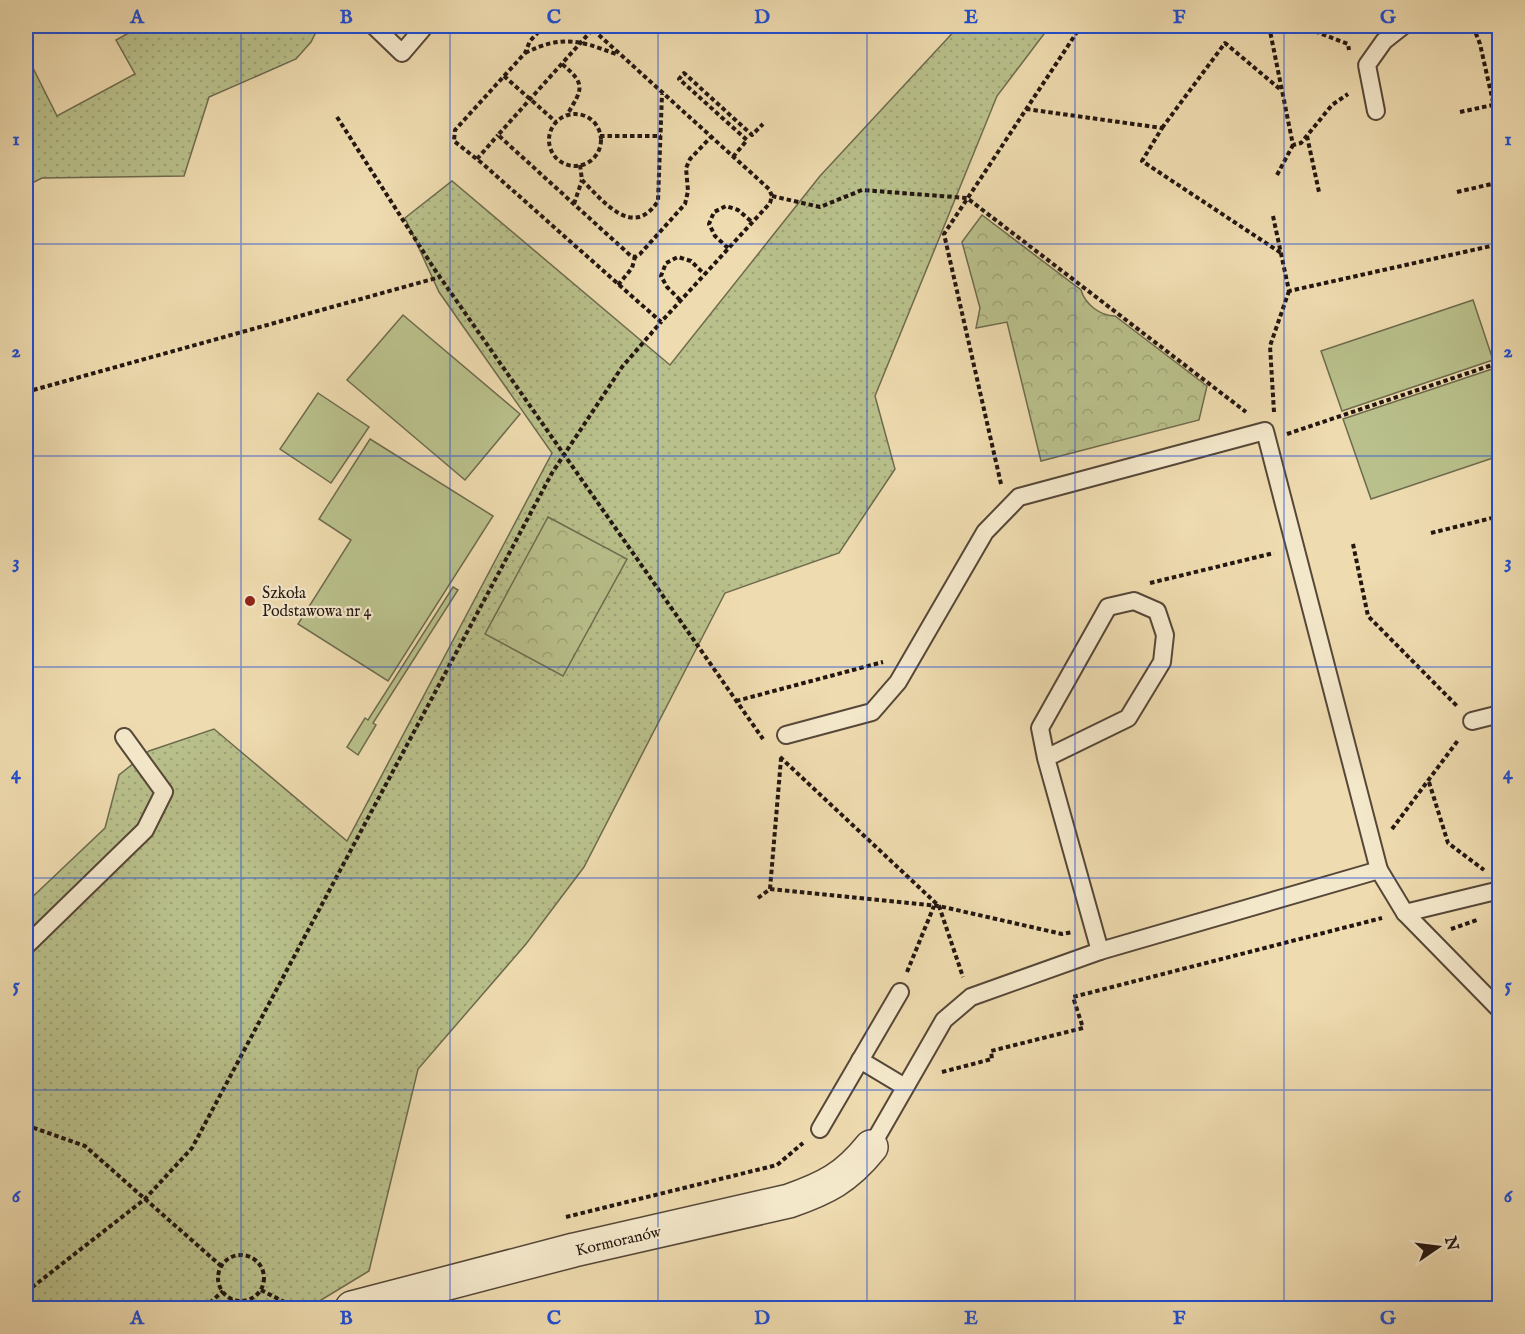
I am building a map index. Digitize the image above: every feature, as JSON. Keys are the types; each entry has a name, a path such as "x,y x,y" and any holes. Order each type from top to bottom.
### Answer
{"street":[{"name":"Kormoranów","path":"352,1308 574,1250 789,1201 820,1190 852,1171 871,1147"}],"lane":[{"path":"374,26 402,53 425,26"},
{"path":"1376,111 1367,65 1384,41 1400,27"},
{"path":"786,735 872,712 898,682 985,532 1006,507 1019,497 1041,489 1265,431 1379,870 1405,913 1500,1011"},
{"path":"1046,758 1128,718 1162,662 1166,635 1156,611 1134,601 1108,607 1040,729 1046,758 1100,951"},
{"path":"1472,721 1500,714"},
{"path":"26,946 145,830 164,792 124,736"},
{"path":"871,1147 944,1020 970,997 1100,951 1379,870"},
{"path":"1405,913 1495,892"},
{"path":"820,1129 900,992"},
{"path":"860,1060 907,1083"}],"path":[{"path":"544,26 530,41 525,53 453,135 458,147 477,159 661,322"},
{"path":"589,26 768,189 772,196 820,207 862,190 967,198 1258,421 1265,431 1288,435 1492,365"},
{"path":"1006,507 944,234 1081,26"},
{"path":"1269,26 1293,145 1277,175"},
{"path":"1301,26 1348,44 1351,58"},
{"path":"1473,26 1500,133"},
{"path":"1400,27 1476,32"},
{"path":"477,159 592,30"},
{"path":"525,53 559,40 582,42 620,55"},
{"path":"1281,253 1142,161 1162,128 1225,43 1282,91"},
{"path":"562,64 577,76 581,85 580,95 567,115 556,122 550,133 549,145 554,157 565,164 580,165 589,162 598,153 599,129 591,119 579,114 567,115"},
{"path":"733,157 747,140 679,78 684,73 752,135 763,124"},
{"path":"504,76 556,122"},
{"path":"1293,145 1300,143 1332,105 1344,100 1354,86"},
{"path":"582,180 618,214 630,218 650,212 658,201 662,94"},
{"path":"1460,112 1493,105"},
{"path":"1026,109 1162,128"},
{"path":"338,117 440,277 769,748"},
{"path":"498,135 635,257"},
{"path":"600,136 661,136"},
{"path":"1307,136 1319,192"},
{"path":"618,285 632,268 635,257 685,204 688,190 686,168 690,159 711,137"},
{"path":"574,204 582,180 580,165"},
{"path":"1457,192 1500,182"},
{"path":"26,1292 145,1198 192,1148 564,453 622,367 752,222 772,196"},
{"path":"728,248 715,236 709,224 714,212 726,206 738,210 752,222"},
{"path":"1265,431 1275,414 1270,346 1289,291 1273,216"},
{"path":"1289,291 1500,244"},
{"path":"680,300 667,288 661,276 666,263 678,258 691,261 704,274"},
{"path":"26,392 440,277"},
{"path":"1431,533 1500,516"},
{"path":"1353,544 1368,616 1472,721 1429,781 1373,851"},
{"path":"1108,607 1146,584 1280,551 1296,552"},
{"path":"736,701 914,654"},
{"path":"775,753 939,906 970,997"},
{"path":"770,889 781,758"},
{"path":"907,1083 992,1059 992,1051 1083,1028 1073,997 1382,918 1404,936 1426,935 1473,923 1492,911 1495,892 1486,871 1448,843 1429,781"},
{"path":"758,898 770,889 939,906 1062,934 1095,928"},
{"path":"900,992 934,906"},
{"path":"26,1125 86,1146 222,1266"},
{"path":"566,1217 777,1165 820,1129"},
{"path":"242,1255 253,1258 262,1267 265,1279 261,1290 253,1298 242,1301 231,1299 223,1291 218,1275 222,1266 230,1258 242,1255"},
{"path":"261,1290 296,1308"},
{"path":"204,1308 223,1291"},
{"path":"231,1299 232,1308"}],"green space":[{"path":"141,26 319,26 311,42 296,59 209,97 184,176 42,178 26,186 26,54 57,116 135,74 116,40"},
{"path":"959,26 1050,26 997,96 875,396 895,469 839,553 725,593 584,867 526,944 418,1069 369,1271 308,1308 26,1308 26,903 105,828 119,775 149,751 214,729 347,841 552,453 439,292 405,218 452,181 670,365 820,176"},
{"path":"982,215 1081,290 1086,300 1094,308 1104,314 1115,316 1207,386 1199,420 1041,461 1007,322 976,328 980,308 962,242"},
{"path":"1473,300 1493,360 1342,411 1321,351"},
{"path":"403,315 520,414 465,480 347,380"},
{"path":"1495,368 1500,380 1499,456 1371,499 1343,419"},
{"path":"318,393 369,427 331,483 280,449"},
{"path":"370,439 493,516 388,681 298,624 351,540 319,519"},
{"path":"548,517 627,559 563,676 485,634"},
{"path":"453,587 458,590 373,723 376,725 358,755 347,747 365,718 368,720"}],"place":[{"name":"Szkoła Podstawowa nr 4","path":"250,601"}]}
